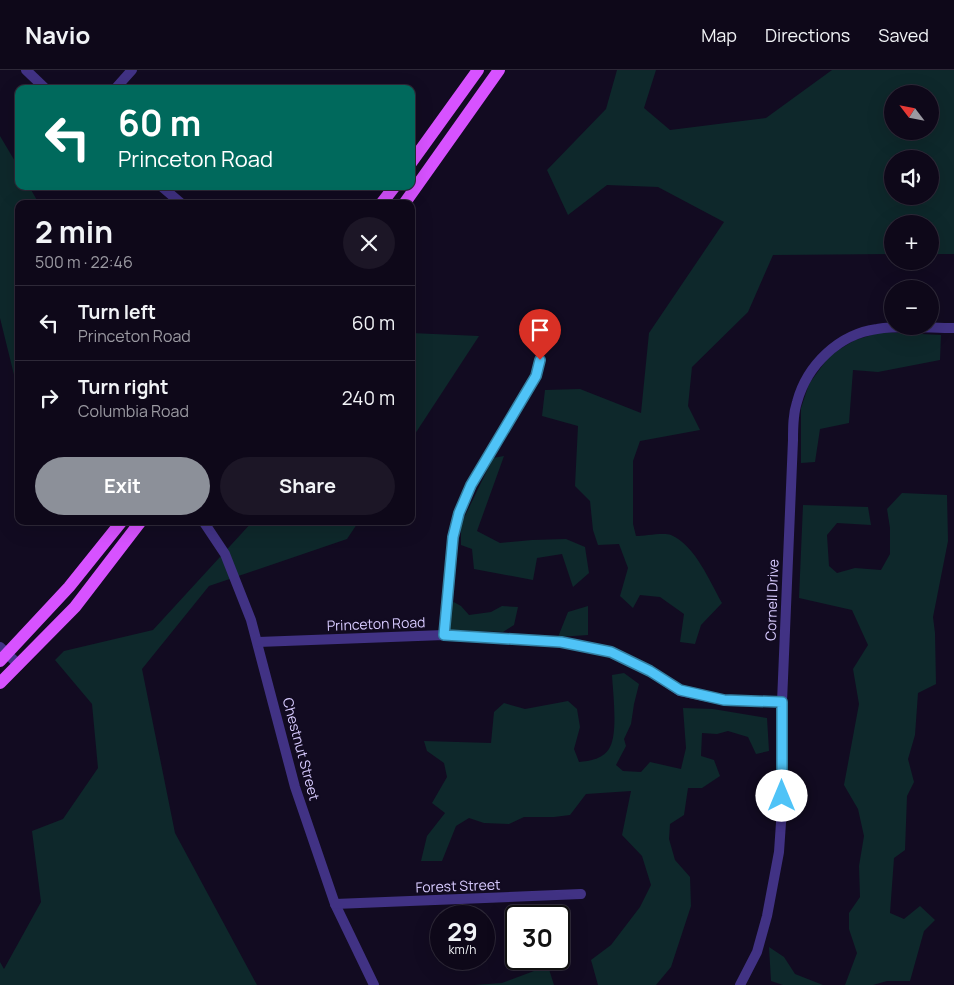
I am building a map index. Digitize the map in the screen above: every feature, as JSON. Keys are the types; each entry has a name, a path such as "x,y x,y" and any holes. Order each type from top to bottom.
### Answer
{"main road":[{"path":"415,188 500,70"},
{"path":"415,157 477,72 491,81"},
{"path":"384,200 392,190 401,200"},
{"path":"2,654 69,587 119,525"},
{"path":"0,682 75,607 138,525"}],"street":[{"path":"26,70 42,85"},
{"path":"119,85 132,70"},
{"path":"166,190 177,200"},
{"name":"Cornell Drive","path":"740,985 757,952 767,916 779,852 782,808 782,702 794,413 804,383 815,366 829,350 856,335 876,329 954,328"},
{"path":"444,635 453,537 459,513 471,485 536,376 540,360"},
{"name":"Chestnut Street","path":"206,525 229,561 258,642 295,787 335,904 374,985"},
{"name":"Princeton Road","path":"258,642 444,635 561,642 611,652 650,671 680,690 724,700 782,702"},
{"path":"2,654 19,665"},
{"name":"Forest Street","path":"335,904 581,894"}],"green space":[{"path":"617,70 656,70 644,108 670,130 766,118 832,70 954,70 954,254 939,254 939,215 884,215 884,254 773,255 748,312 692,367 688,406 700,430 640,441 633,461 633,524 636,536 668,534 680,540 695,555 722,603 701,625 695,644 680,642 684,614 660,597 640,595 633,608 620,596 628,568 619,544 598,545 593,530 590,501 575,486 578,426 542,416 545,390 580,389 641,413 649,333 724,222 658,187 607,185 568,215 547,170 606,109"},
{"path":"0,136 15,161 15,190 31,190 37,200 15,200 15,379 0,318"},
{"path":"882,332 884,332 884,335 941,335 940,360 878,372 853,370 849,423 820,429 815,462 801,463 801,408 809,384 830,355 855,340"},
{"path":"415,333 479,336 415,434"},
{"path":"504,456 477,531 500,543 566,539 585,547 589,573 573,587 562,554 537,558 533,580 474,569 472,549 461,545 461,524 493,458"},
{"path":"902,493 947,495 948,541 933,617 936,684 918,693 915,735 908,759 914,782 907,796 905,850 894,858 890,913 904,919 920,906 935,920 924,931 910,981 887,981 873,985 845,985 857,953 849,929 849,913 860,897 859,866 864,836 858,809 844,785 859,704 853,669 868,645 852,610 799,598 803,505 868,507 871,525 837,523 827,535 829,566 837,573 855,568 881,570 890,554 890,528 887,509"},
{"path":"249,525 356,525 347,539 209,586 142,669 175,833 257,985 0,985 0,962 4,969 41,902 32,831 63,819 98,768 92,704 55,660 64,651 153,630"},
{"path":"450,600 461,606 469,615 491,612 502,606 518,607 514,625 503,632 450,630"},
{"path":"588,606 588,635 558,637 568,612"},
{"path":"624,673 639,684 631,724 624,739 626,746 616,765 623,771 641,772 650,762 681,769 686,748 683,708 713,709 767,718 769,751 756,754 748,737 728,731 717,734 702,733 701,756 714,760 720,776 702,788 688,788 684,815 670,824 669,839 675,860 690,877 691,906 671,967 656,985 598,985 591,960 611,945 640,907 651,885 642,856 622,835 631,791 586,794 570,815 524,817 509,824 484,823 469,818 456,826 442,861 421,861 427,836 445,813 432,803 447,777 444,763 427,751 424,741 491,743 494,712 504,703 525,709 568,701 577,709 580,727 574,749 579,762 596,759 610,747 614,732 612,675"},
{"path":"769,947 784,957 795,974 823,985 783,985 771,981"},
{"path":"549,970 554,985 474,985 502,983 534,971"}],"route":[{"path":"540,360 536,376 471,485 459,513 453,537 444,635 561,642 611,652 650,671 680,690 724,700 782,702 782,796"}]}
